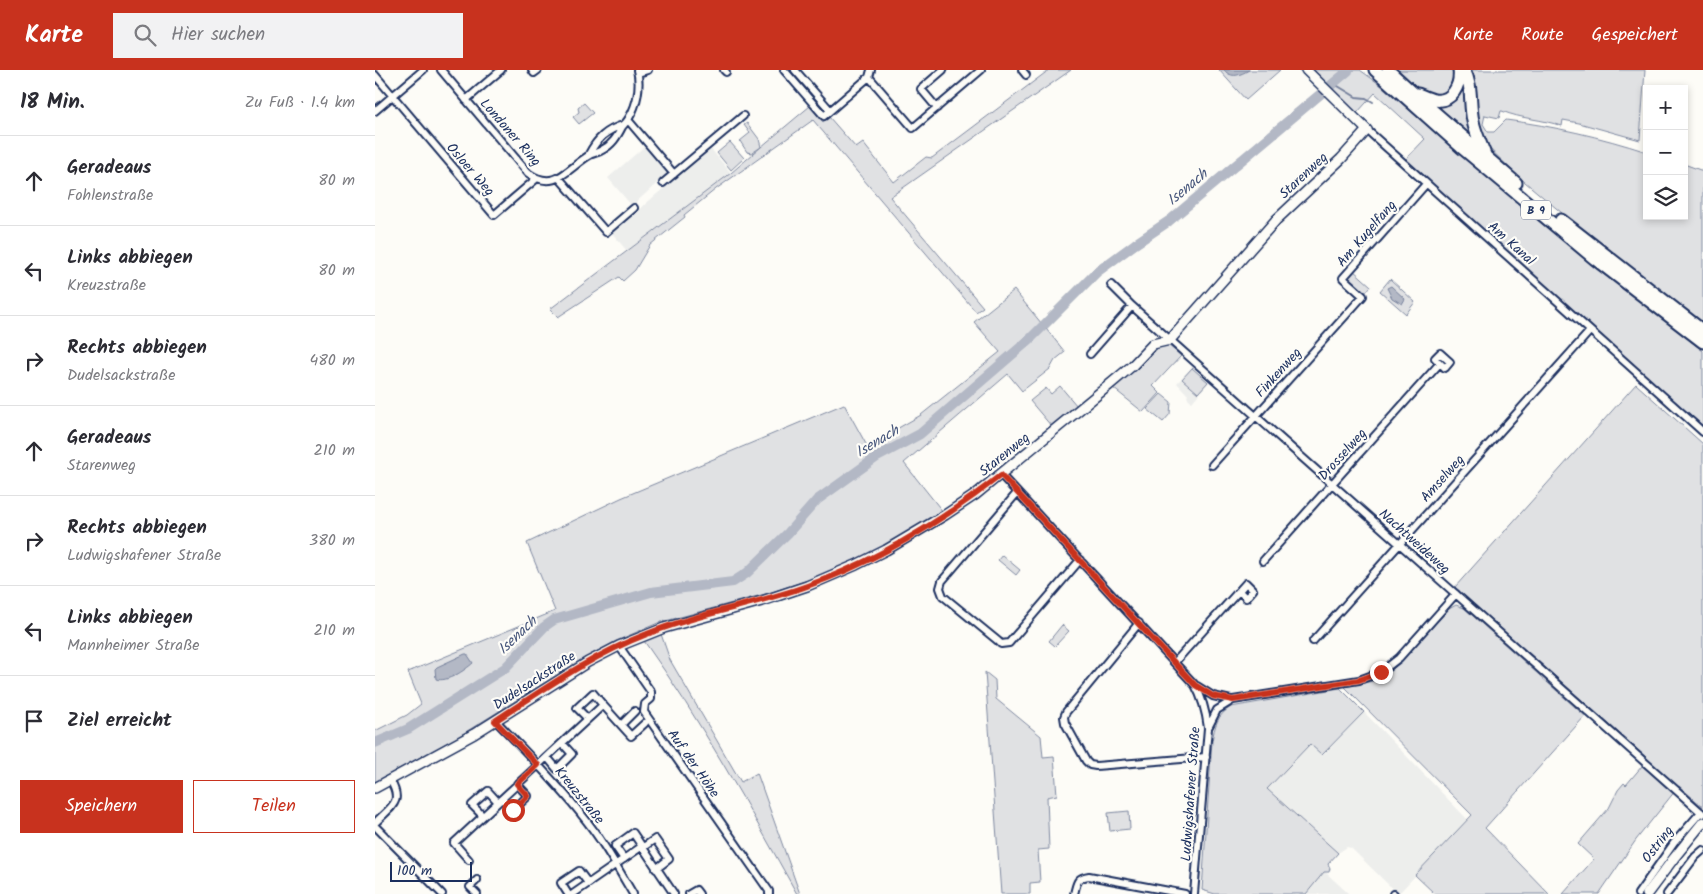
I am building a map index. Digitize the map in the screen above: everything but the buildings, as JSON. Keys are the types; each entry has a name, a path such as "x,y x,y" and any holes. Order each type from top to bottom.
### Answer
{"highway":[{"name":"B 9","path":"1375,70 1461,148 1595,258 1703,342"},
{"name":"B 9","path":"1388,70 1564,223 1703,332"},
{"name":"B 9","path":"1410,90 1434,100 1446,99 1455,92 1458,86 1460,80 1459,70"},
{"name":"B 9","path":"1464,70 1468,78 1473,123 1487,158"}],"street":[{"path":"375,111 423,70"},
{"name":"Londoner Ring","path":"441,70 528,173 536,179 559,178"},
{"name":"Londoner Ring","path":"466,100 501,70"},
{"path":"532,70 535,73 538,70"},
{"path":"589,154 603,150 618,137 637,100 637,72 648,70"},
{"path":"785,70 824,116 869,74 913,128 981,70"},
{"path":"795,70 830,110"},
{"path":"937,108 921,89 943,70"},
{"name":"Am Kanal","path":"1306,70 1426,184 1703,432"},
{"name":"Osloer Weg","path":"375,75 494,215 536,179"},
{"path":"663,183 743,116"},
{"path":"625,123 611,129 596,142 589,154 559,178 605,232 634,208"},
{"path":"625,123 674,174"},
{"name":"Starenweg","path":"1170,340 1276,220 1341,159 1367,130"},
{"name":"Am Kugelfang","path":"1363,296 1343,278 1426,184"},
{"name":"Nachtweideweg","path":"1111,285 1153,325 1702,813"},
{"name":"Finkenweg","path":"1212,464 1363,296"},
{"path":"1090,354 1132,306"},
{"path":"1153,325 1155,335 1153,344 1170,340"},
{"name":"Amselweg","path":"1313,641 1590,331"},
{"name":"Starenweg","path":"856,565 893,546 945,515 1001,475 1108,386 1153,344"},
{"name":"Drosselweg","path":"1263,561 1440,363"},
{"name":"Ludwigshafener Straße","path":"1001,475 1175,662 1195,685 1205,705 1208,728 1194,894"},
{"path":"1017,493 942,581 940,588 943,596 998,642 1001,644 1009,643 1080,560"},
{"name":"Dudelsackstraße","path":"375,788 495,721 588,662 619,646 664,628 762,601 807,586 856,565"},
{"path":"1175,662 1239,591"},
{"path":"1195,685 1213,696 1233,700 1359,680 1381,672 1399,658 1455,594"},
{"path":"1139,623 1066,712 1064,717 1065,723 1090,765 1206,757"},
{"name":"Auf der Höhe","path":"619,646 651,692 651,699 645,704 644,712 769,891 769,894"},
{"path":"588,719 577,708 593,694 631,736 645,723"},
{"path":"1208,728 1217,710 1233,700"},
{"path":"469,860 454,843 603,705"},
{"path":"621,725 635,711"},
{"name":"Kreuzstraße","path":"495,721 538,765 582,815 633,894"},
{"path":"547,757 557,768 572,754 562,743"},
{"path":"391,780 397,797 395,802 375,824 441,894"},
{"path":"483,816 472,805 488,791 513,810 528,796 517,784"},
{"name":"Ostring","path":"1638,894 1674,843 1702,813"},
{"name":"Ostring","path":"1647,894 1673,858 1703,822"},
{"path":"624,859 615,846 633,834 673,894"},
{"path":"573,894 655,839 669,860 657,868"},
{"path":"1667,894 1695,857 1703,850"},
{"path":"568,894 561,883 579,870 588,883"},
{"path":"1074,894 1081,877 1089,876 1185,894"},
{"path":"477,880 470,887 477,894"},
{"path":"689,894 696,890 699,894"}],"shaded area":[{"path":"1049,70 1071,70 890,197 983,307 976,312 813,120 716,189 684,215 685,217 650,245 635,270 623,281 619,277 558,317 550,309 731,173 810,106 823,122 829,117 856,148 863,143 894,182 926,157 932,158"},
{"path":"1219,70 1280,70 1246,100"},
{"path":"1224,70 1249,70 1239,75 1233,75"},
{"path":"1314,70 1360,70 1378,83 1489,179 1703,351 1703,426 1405,160 1425,139 1375,93 1357,113"},
{"path":"1399,70 1456,70 1458,80 1442,97 1419,89"},
{"path":"1466,70 1645,70 1640,140 1579,123 1563,120 1562,126 1502,111 1499,118 1485,115 1483,124 1488,132 1494,132 1506,120 1541,125 1595,137 1643,151 1643,220 1688,220 1688,165 1703,171 1703,326 1605,249 1519,177 1487,146 1480,133"},
{"path":"1462,74 1478,142 1433,103 1445,102"},
{"path":"584,103 593,113 579,124 573,117 579,112 578,108"},
{"path":"747,123 759,139 761,147 752,153 747,152 740,141 750,133 744,125"},
{"path":"730,142 744,158 731,170 717,153"},
{"path":"645,146 667,174 632,206 608,178"},
{"path":"710,148 731,173 627,251 612,233"},
{"path":"1353,270 1371,286 1364,294 1346,278"},
{"path":"1390,279 1415,302 1406,314 1380,291"},
{"path":"1391,286 1405,299 1402,304 1392,298 1387,288"},
{"path":"1014,290 1065,352 1055,360 1050,369 1022,391 1008,374 904,463 943,512 898,539 823,575 769,593 658,623 616,641 581,660 456,738 375,782 375,731 407,715 421,704 408,672 555,611 527,543 621,498 844,404 867,446 921,415 1000,352 974,322"},
{"path":"1168,345 1181,356 1153,386 1160,393 1143,412 1113,388 1139,367 1160,346"},
{"path":"1192,367 1209,382 1192,402 1177,383"},
{"path":"1192,368 1208,382 1198,393 1182,379"},
{"path":"1636,384 1703,444 1703,807 1679,786 1636,840 1599,894 1563,894 1594,859 1578,844 1609,808 1618,790 1624,783 1626,785 1648,759 1455,587"},
{"path":"1060,386 1077,406 1052,427 1030,401 1046,388 1051,394"},
{"path":"1161,394 1171,402 1170,414 1163,422 1147,409"},
{"path":"1002,555 1020,570 1016,575 998,560"},
{"path":"1456,605 1464,608 1585,716 1485,828 1549,894 1435,894 1415,875 1472,815 1345,687 1373,681 1392,670 1449,609"},
{"path":"1062,625 1069,631 1055,646 1049,641"},
{"path":"661,634 670,660 741,782 757,773 800,894 797,894 743,797 705,734 644,641"},
{"path":"465,654 473,663 450,678 436,679 435,669 437,667"},
{"path":"985,672 995,680 996,699 1041,736 1043,757 1054,756 1057,795 1047,797 1049,849 1038,850 1040,882 1030,883 1030,894 1001,894"},
{"path":"1340,688 1364,712 1322,755 1310,744 1267,789 1338,853 1328,864 1329,872 1324,872 1306,894 1215,894 1202,890 1212,741 1220,717 1231,707"},
{"path":"1364,712 1468,820 1398,894 1351,848 1347,847 1338,853 1267,789 1310,744 1323,755"},
{"path":"1129,811 1130,829 1110,831 1108,813"},
{"path":"1324,871 1349,894 1306,894"}],"waterway":[{"name":"Isenach","path":"375,743 408,729 505,668 544,627 554,620 651,592 733,582 747,573 788,533 817,500 877,457 920,434 1029,340 1097,272 1169,221 1348,71"},
{"path":"1333,83 1356,97 1366,98 1373,102"}],"route":[{"path":"513,810 528,796 517,784 538,765 495,721 588,662 619,646 664,628 762,601 807,586 879,554 945,515 1001,475 1195,685 1213,696 1233,700 1359,680 1381,672"}]}
